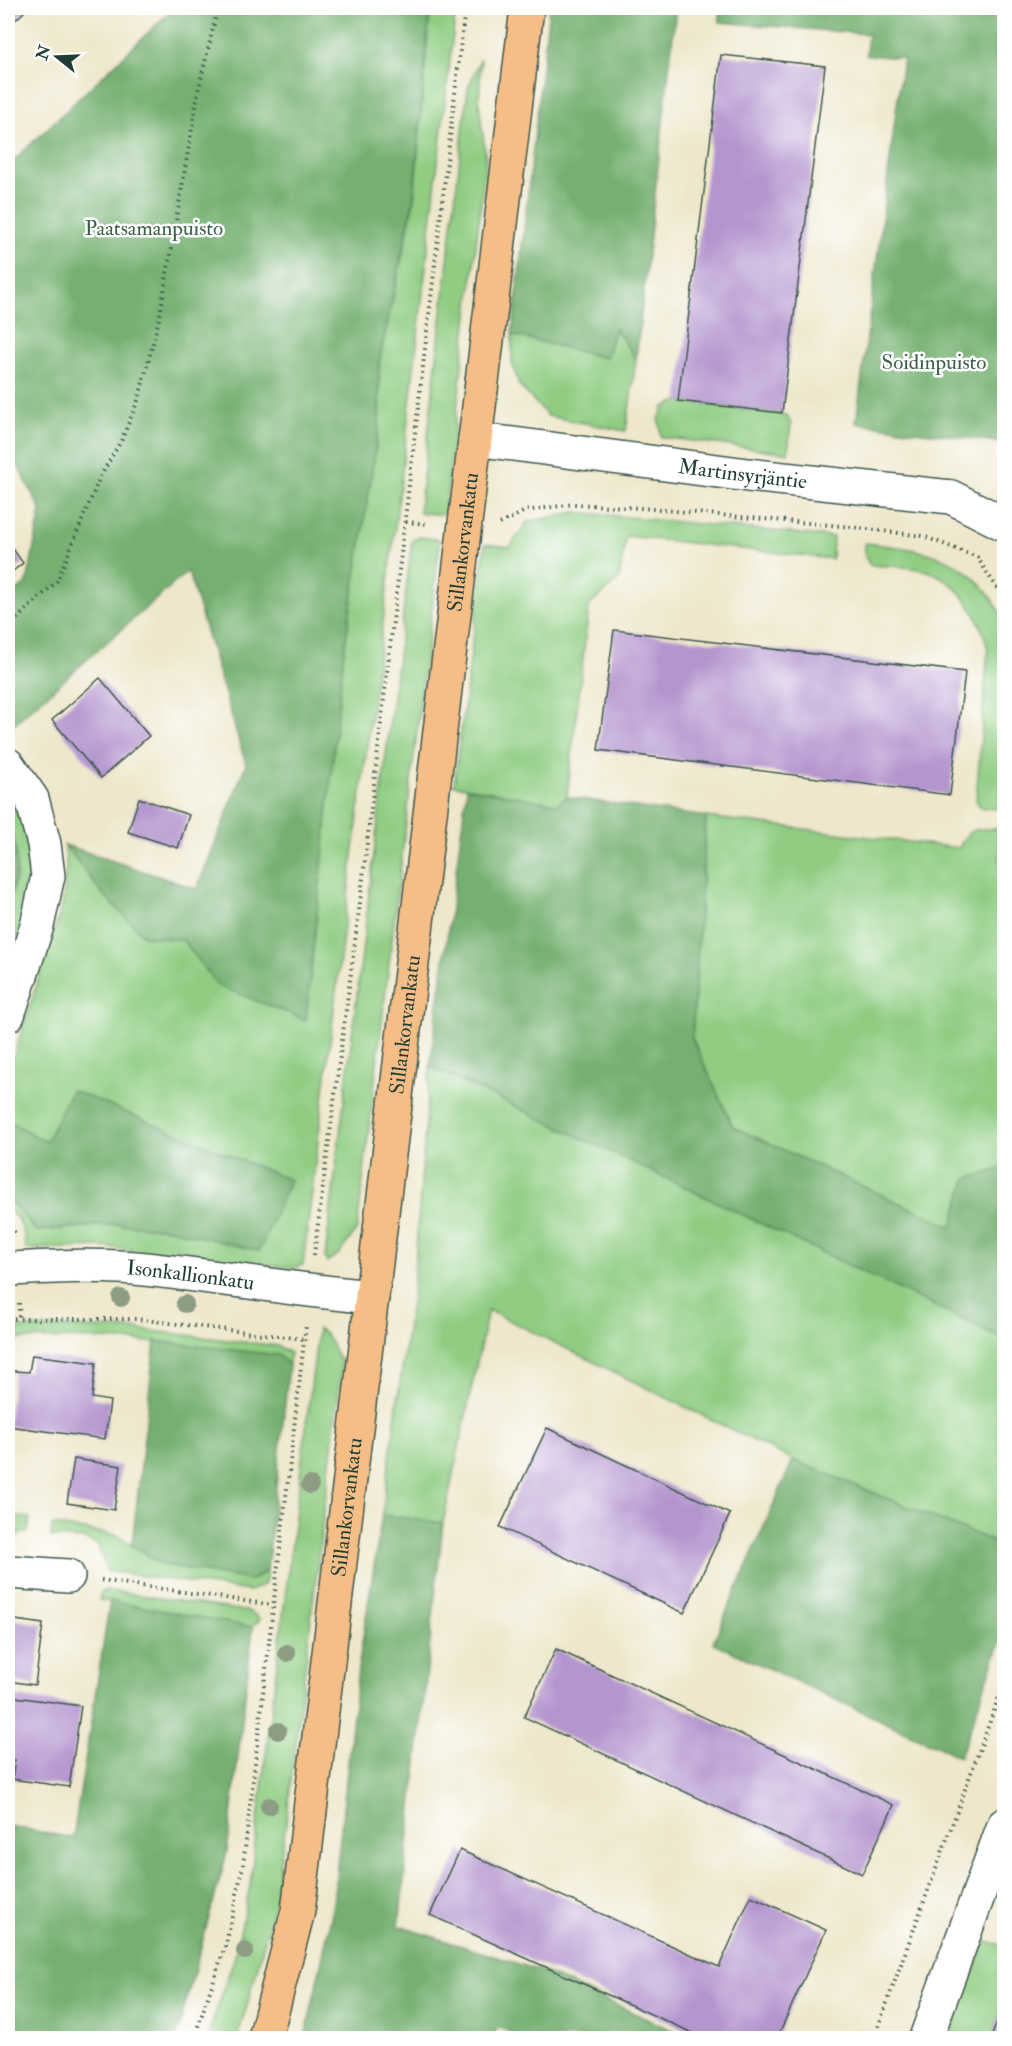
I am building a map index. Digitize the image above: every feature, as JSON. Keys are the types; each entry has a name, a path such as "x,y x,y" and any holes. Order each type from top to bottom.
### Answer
{"main road":[{"name":"Sillankorvankatu","path":"264,2038 298,1911 527,8"}],"street":[{"name":"Martinsyrjäntie","path":"475,439 748,475 951,497 1005,524"},
{"path":"8,765 32,799 44,844 48,876 37,926 8,1015"},
{"name":"Isonkallionkatu","path":"8,1269 96,1267 143,1269 295,1290 372,1297"},
{"path":"8,1572 69,1576"},
{"path":"926,2038 1005,1825"}],"path":[{"path":"8,627 57,581 100,477 121,441 139,398 160,315 199,87 218,8"},
{"path":"406,522 465,8"},
{"path":"465,528 487,531 525,511 574,504 852,527 923,536 977,557 1005,599"},
{"path":"8,1318 136,1319 304,1340"},
{"path":"69,1576 273,1605"},
{"path":"874,2038 1005,1683"}],"green space":[{"name":"Paatsamanpuisto","path":"174,8 430,8 413,202 379,362 379,426 344,652 306,1020 218,986 183,940 144,936 101,892 65,845 197,889 246,764 188,571 8,729 8,598 27,583 41,511 8,446 8,166"},
{"path":"430,8 456,8 401,480 303,1265 294,1268 104,1247 26,1249 22,1226 8,1210 8,1202 36,1231 116,1224 170,1229 72,1090 46,1143 9,1122 8,1132 8,1073 63,903 65,845 101,892 144,936 183,940 219,986 344,652 379,426 379,362 414,202"},
{"path":"549,8 676,8 636,359 615,328 606,358 512,335"},
{"name":"Soidinpuisto","path":"720,8 1004,8 1004,443 856,423 903,58 866,55 868,34 720,22"},
{"path":"481,58 479,102 486,160 445,512 440,515 419,512 468,88"},
{"path":"615,328 636,359 626,431 548,416 519,385 512,363 512,335 606,357"},
{"path":"678,401 787,415 791,424 788,453 661,437 659,419 664,407"},
{"path":"576,512 833,537 832,559 626,536 619,579 589,606 567,797 557,804 454,785 485,544 510,547 527,522"},
{"path":"419,537 440,541 357,1229 340,1253 327,1262 325,1258 412,541"},
{"path":"865,543 910,549 947,560 964,569 979,582 1004,620 1002,809 981,808 976,800 988,650 974,614 959,592 939,576 913,568 870,565 865,557"},
{"path":"467,788 557,804 567,797 706,817 692,1038 733,1127 952,1227 966,1179 1004,1168 1004,1339 430,1066"},
{"path":"8,792 27,838 32,880 27,905 8,966 8,903 17,876 14,837 8,821"},
{"path":"706,817 959,848 971,831 1002,829 999,862 1004,922 1004,1168 966,1179 952,1227 733,1127 692,1038"},
{"path":"8,821 16,853 16,872 8,903"},
{"path":"430,1066 1004,1339 1004,1546 793,1460 488,1310 443,1523 382,1515 413,1287"},
{"path":"72,1090 290,1180 259,1251 170,1229 116,1224 36,1231 16,1206 8,1202 9,1121 46,1142"},
{"path":"8,1328 136,1329 278,1346 290,1353 289,1365 278,1355 177,1344 76,1338 8,1340"},
{"path":"318,1329 326,1334 342,1364 286,1823 272,1914 237,2038 207,2038 235,1956 250,1885"},
{"path":"155,1341 278,1355 289,1365 267,1571 251,1580 161,1564 132,1545"},
{"path":"793,1460 1004,1546 1004,1632 960,1757 713,1643"},
{"path":"382,1515 443,1523 399,1926 544,1972 689,2038 523,2038 498,2027 492,2038 305,2038 332,1913 358,1669"},
{"path":"8,1516 30,1518 28,1532 8,1537"},
{"path":"52,1525 117,1535 161,1564 251,1580 267,1571 265,1584 250,1591 107,1571 98,1545 85,1539 51,1537"},
{"path":"106,1590 251,1612 260,1619 253,1627 99,1600 101,1592"},
{"path":"110,1601 253,1627 227,1852 176,2038 8,2038 8,1826 73,1838"},
{"path":"985,1941 1004,1945 1004,2001 991,2038 949,2038"}],"building":[{"path":"8,8 28,8 8,27"},
{"path":"721,55 825,66 782,413 678,401"},
{"path":"8,542 23,563 8,575"},
{"path":"614,630 965,672 950,795 598,750"},
{"path":"100,678 149,736 101,778 52,720"},
{"path":"139,798 189,815 178,848 128,832"},
{"path":"32,1355 96,1363 92,1398 110,1401 105,1439 8,1426 14,1371 29,1372"},
{"path":"547,1428 730,1514 684,1613 500,1527"},
{"path":"74,1459 121,1466 114,1510 67,1503"},
{"path":"8,1619 43,1624 35,1685 8,1681"},
{"path":"556,1649 894,1805 862,1874 524,1717"},
{"path":"8,1696 81,1706 69,1787 12,1779 15,1760 8,1759"},
{"path":"460,1850 719,1967 751,1896 826,1930 777,2038 704,2038 430,1915"},
{"path":"1004,2002 1004,2038 991,2038"}]}
